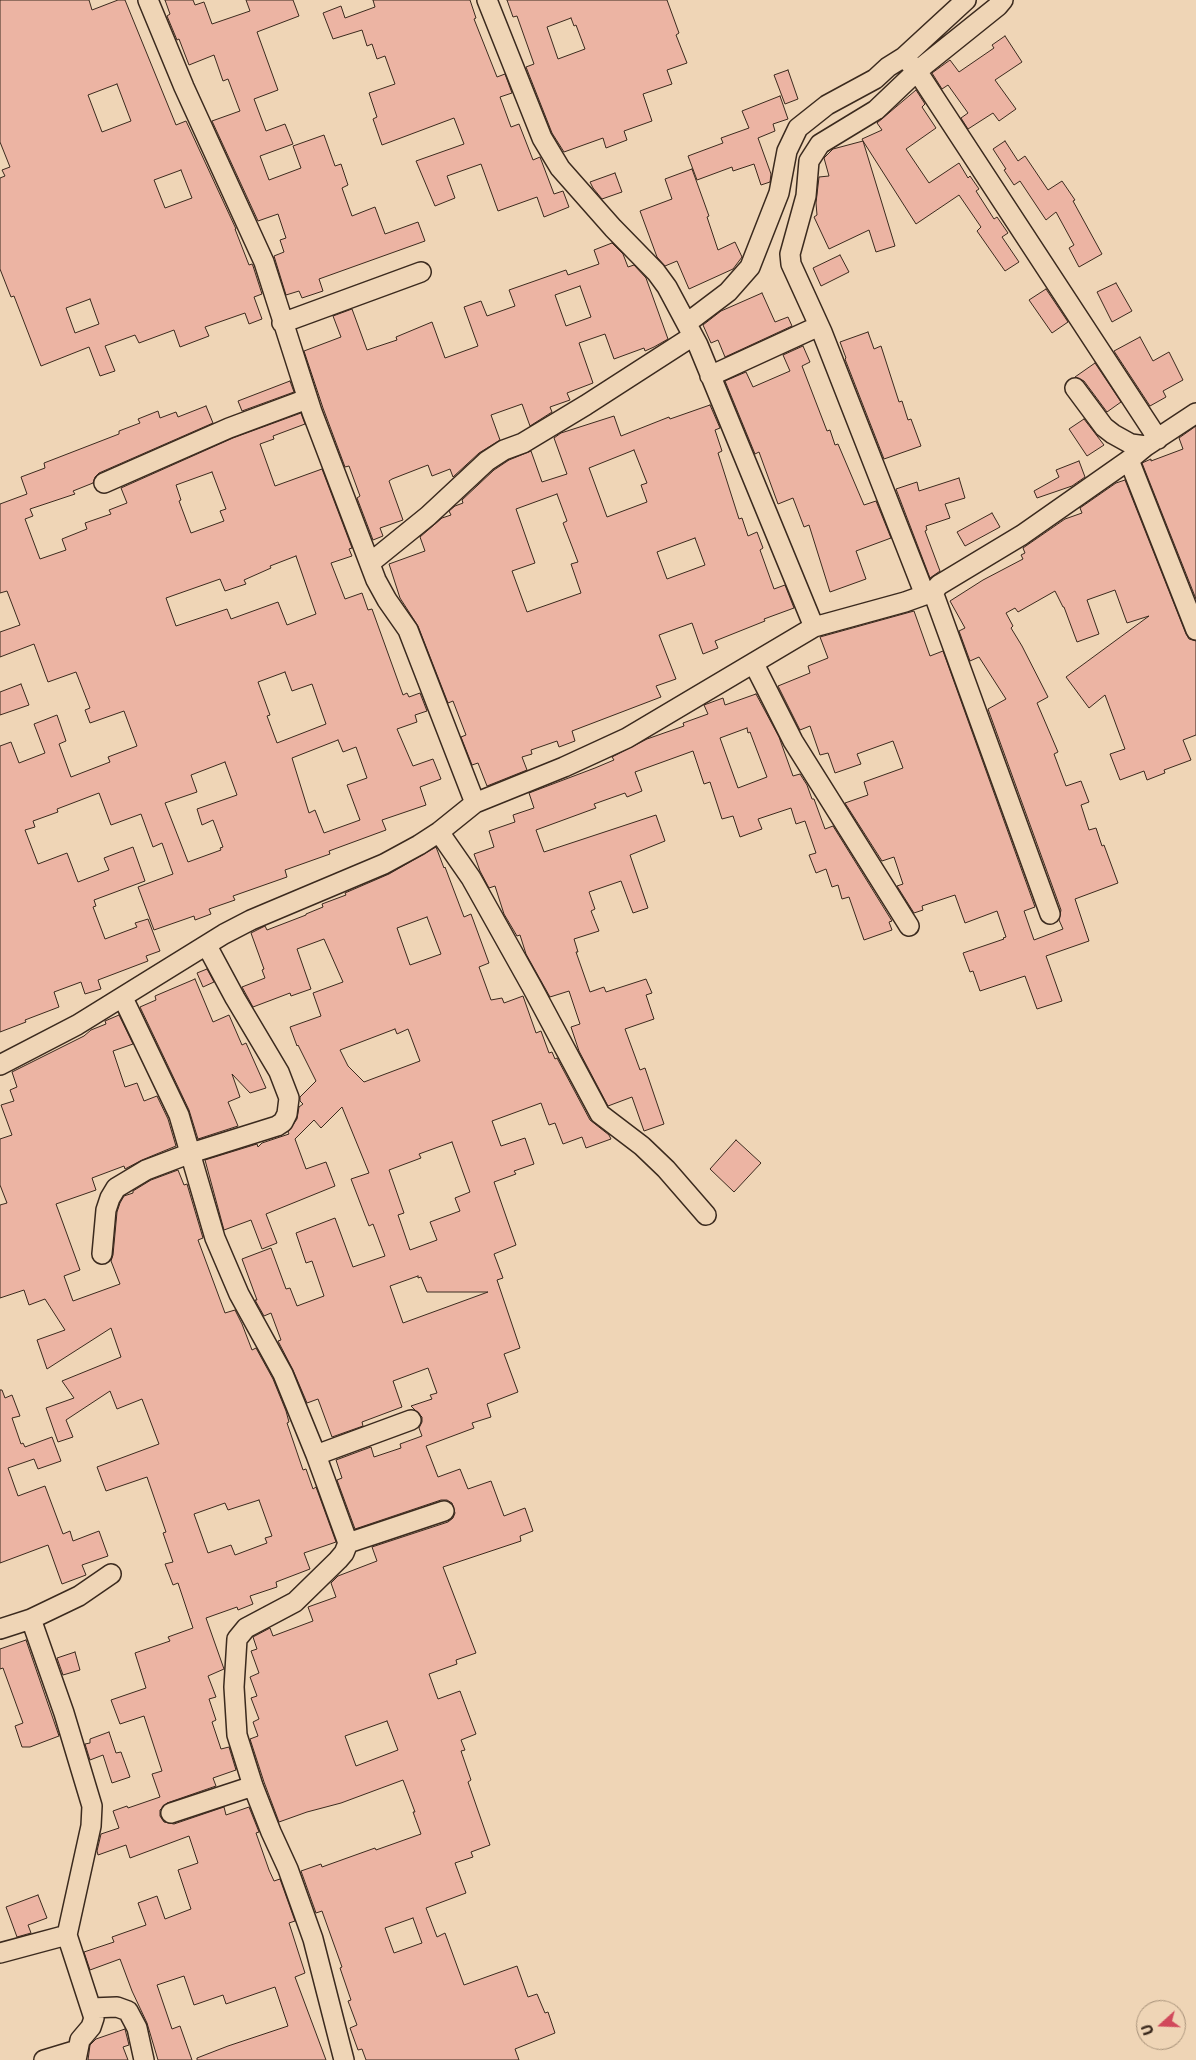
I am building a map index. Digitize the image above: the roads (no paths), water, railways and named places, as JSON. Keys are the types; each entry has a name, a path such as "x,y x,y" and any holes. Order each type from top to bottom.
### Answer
{"street":[{"path":"148,0 184,87 264,262 307,399 370,564 386,600 408,630 475,803"},
{"path":"487,0 542,138 560,168 613,228 656,272 667,287 695,340 814,627"},
{"path":"966,0 910,63 876,110 820,144 810,161 806,196 790,254 791,264 819,326 919,597 1050,914"},
{"path":"370,564 428,516 487,461 504,450 523,443 695,340 728,292 750,266 779,193 787,151 798,128 827,105 855,88 866,86 910,63 998,6 1003,0"},
{"path":"910,63 1152,443"},
{"path":"282,323 421,272"},
{"path":"710,376 819,326"},
{"path":"1074,388 1104,427 1113,434 1132,444 1152,443"},
{"path":"104,483 229,428 307,399"},
{"path":"0,1065 124,998 251,920 384,864 419,845 443,836 475,803 564,767 627,738 814,627 919,597 1022,536 1196,413"},
{"path":"1129,460 1196,630"},
{"path":"754,664 793,742 909,926"},
{"path":"443,836 471,878 600,1114 642,1146 666,1169 706,1215"},
{"path":"102,1254 106,1210 116,1188 146,1170 191,1153 277,1126 283,1122 287,1114 289,1098 279,1072 207,946"},
{"path":"124,998 179,1115 215,1238 239,1294 283,1374 316,1455 348,1543 344,1553 338,1560 295,1602 246,1628 237,1639 234,1687 237,1735 270,1832 288,1870 313,1939 344,2060"},
{"path":"316,1455 411,1420"},
{"path":"348,1543 444,1510"},
{"path":"0,1629 31,1619 79,1596 111,1574"},
{"path":"31,1619 64,1713 92,1806 91,1826 66,1935 94,2018 90,2028 80,2040 77,2055 44,2060"},
{"path":"171,1813 253,1786"},
{"path":"0,1953 66,1935"},
{"path":"91,2008 117,2007 128,2011 137,2028 144,2060"}]}
